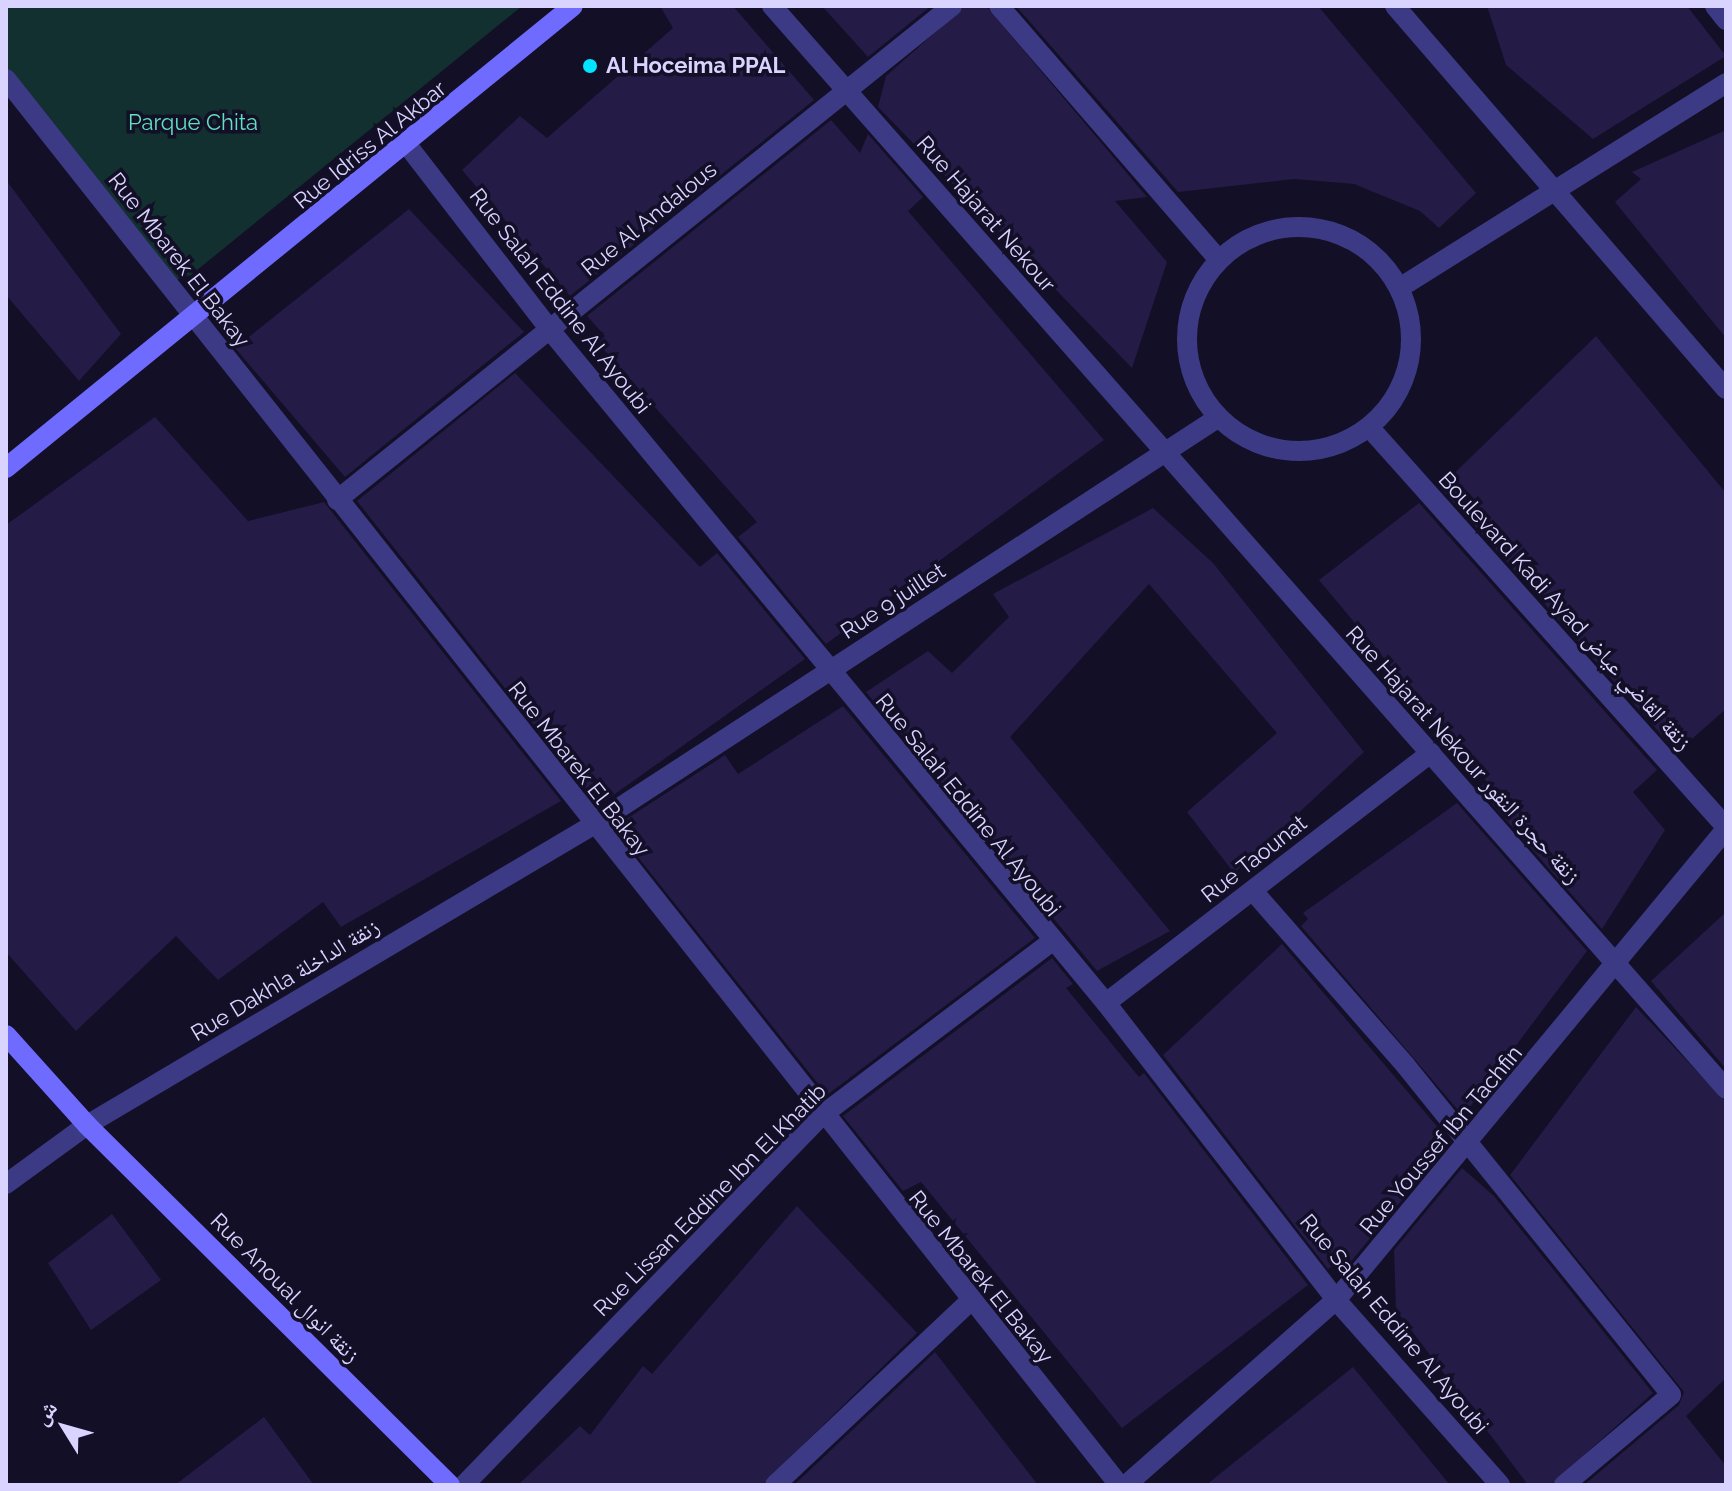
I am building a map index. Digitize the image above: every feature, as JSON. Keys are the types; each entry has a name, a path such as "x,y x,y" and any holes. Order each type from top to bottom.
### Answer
{"street":[{"name":"Rue Idriss Al Akbar","path":"6,468 408,146 573,6"},
{"name":"Rue Hajarat Nekour","path":"772,6 1163,453"},
{"name":"Rue Al Andalous","path":"337,500 952,6"},
{"path":"999,6 1219,260"},
{"path":"1395,6 1726,389"},
{"path":"1715,6 1726,20"},
{"name":"Rue Mbarek El Bakay","path":"6,79 821,1116 1119,1485"},
{"path":"1401,287 1726,83"},
{"name":"Rue Salah Eddine Al Ayoubi","path":"408,146 550,330 1050,943 1106,1003 1336,1300 1500,1485"},
{"path":"1295,224 1334,230 1362,244 1401,287 1412,329 1408,371 1396,397 1369,427 1327,449 1292,452 1253,443 1219,417 1195,387 1185,331 1200,282 1219,260 1246,238 1295,224"},
{"name":"Rue 9 juillet","path":"593,825 1219,417"},
{"name":"Boulevard Kadi Ayad زنقة القاضي عياض","path":"1369,427 1726,828"},
{"name":"Rue Hajarat Nekour زنقة حجرة النقور","path":"1163,453 1726,1089"},
{"name":"Rue Taounat","path":"1106,1003 1431,753"},
{"name":"Rue Dakhla زنقة الداخلة","path":"6,1184 87,1125 593,825"},
{"name":"Rue Youssef Ibn Tachfin","path":"1126,1485 1336,1300 1618,967 1726,828"},
{"path":"1253,891 1470,1144 1671,1395 1564,1485"},
{"name":"Rue Lissan Eddine Ibn El Khatib","path":"464,1485 821,1116 1050,943"},
{"name":"Rue Anoual زنقة انوال","path":"6,1035 87,1125 450,1485"},
{"path":"775,1485 969,1302"}],"green space":[{"name":"Parque Chita","path":"6,6 522,6 191,275 169,282 6,74"}],"building":[{"path":"660,6 733,6 814,100 570,296 462,170 520,116 547,138 673,28"},
{"path":"822,6 931,6 868,57"},
{"path":"965,6 986,6 1147,197 1115,201 1167,262 1132,368 878,107 886,76"},
{"path":"1016,6 1318,6 1476,193 1439,228 1420,211 1354,184 1294,179 1178,192"},
{"path":"1487,6 1687,6 1726,56 1593,139 1506,65"},
{"path":"831,120 860,153 868,134 923,197 908,211 1104,440 826,644 738,537 757,522 598,343 605,336 587,316"},
{"path":"1726,130 1726,338 1615,202 1641,179 1632,172"},
{"path":"6,180 121,334 79,381 6,295"},
{"path":"409,209 524,332 345,477 235,348"},
{"path":"1596,336 1726,493 1726,709 1677,752 1440,487"},
{"path":"515,373 700,567 717,553 805,659 598,806 357,501"},
{"path":"155,417 248,521 324,502 561,801 341,927 323,902 218,980 176,936 76,1031 6,952 6,525"},
{"path":"1419,503 1657,770 1633,792 1665,830 1602,929 1478,788 1487,782 1319,580"},
{"path":"1153,508 1213,563 1364,752 1234,873 1187,812 1277,733 1149,584 1010,737 1170,931 1097,971 866,692 928,651 952,673 1009,617 993,594"},
{"path":"843,706 1035,938 827,1095 614,827 725,755 738,774"},
{"path":"1457,803 1587,951 1463,1116 1301,926 1308,919 1303,913"},
{"path":"1726,912 1726,1069 1651,981"},
{"path":"1282,944 1446,1137 1445,1148 1348,1265 1342,1258 1328,1269 1163,1055"},
{"path":"1052,958 1073,984 1066,988 1139,1077 1144,1073 1308,1285 1122,1428 921,1182 903,1191 843,1116"},
{"path":"1636,1007 1726,1102 1726,1378 1686,1416 1726,1466 1726,1485 1584,1485 1679,1405 1684,1392 1510,1175"},
{"path":"1462,1168 1494,1196 1653,1393 1551,1485 1528,1485 1396,1310 1394,1250"},
{"path":"797,1206 917,1333 762,1485 518,1485 580,1426 590,1435 643,1366 652,1374"},
{"path":"112,1214 161,1280 91,1330 48,1263"},
{"path":"935,1352 1038,1485 794,1485"},
{"path":"1353,1367 1450,1485 1206,1485"},
{"path":"264,1417 314,1485 175,1485"}],"place":[{"name":"Al Hoceima PPAL","path":"590,66"}]}
